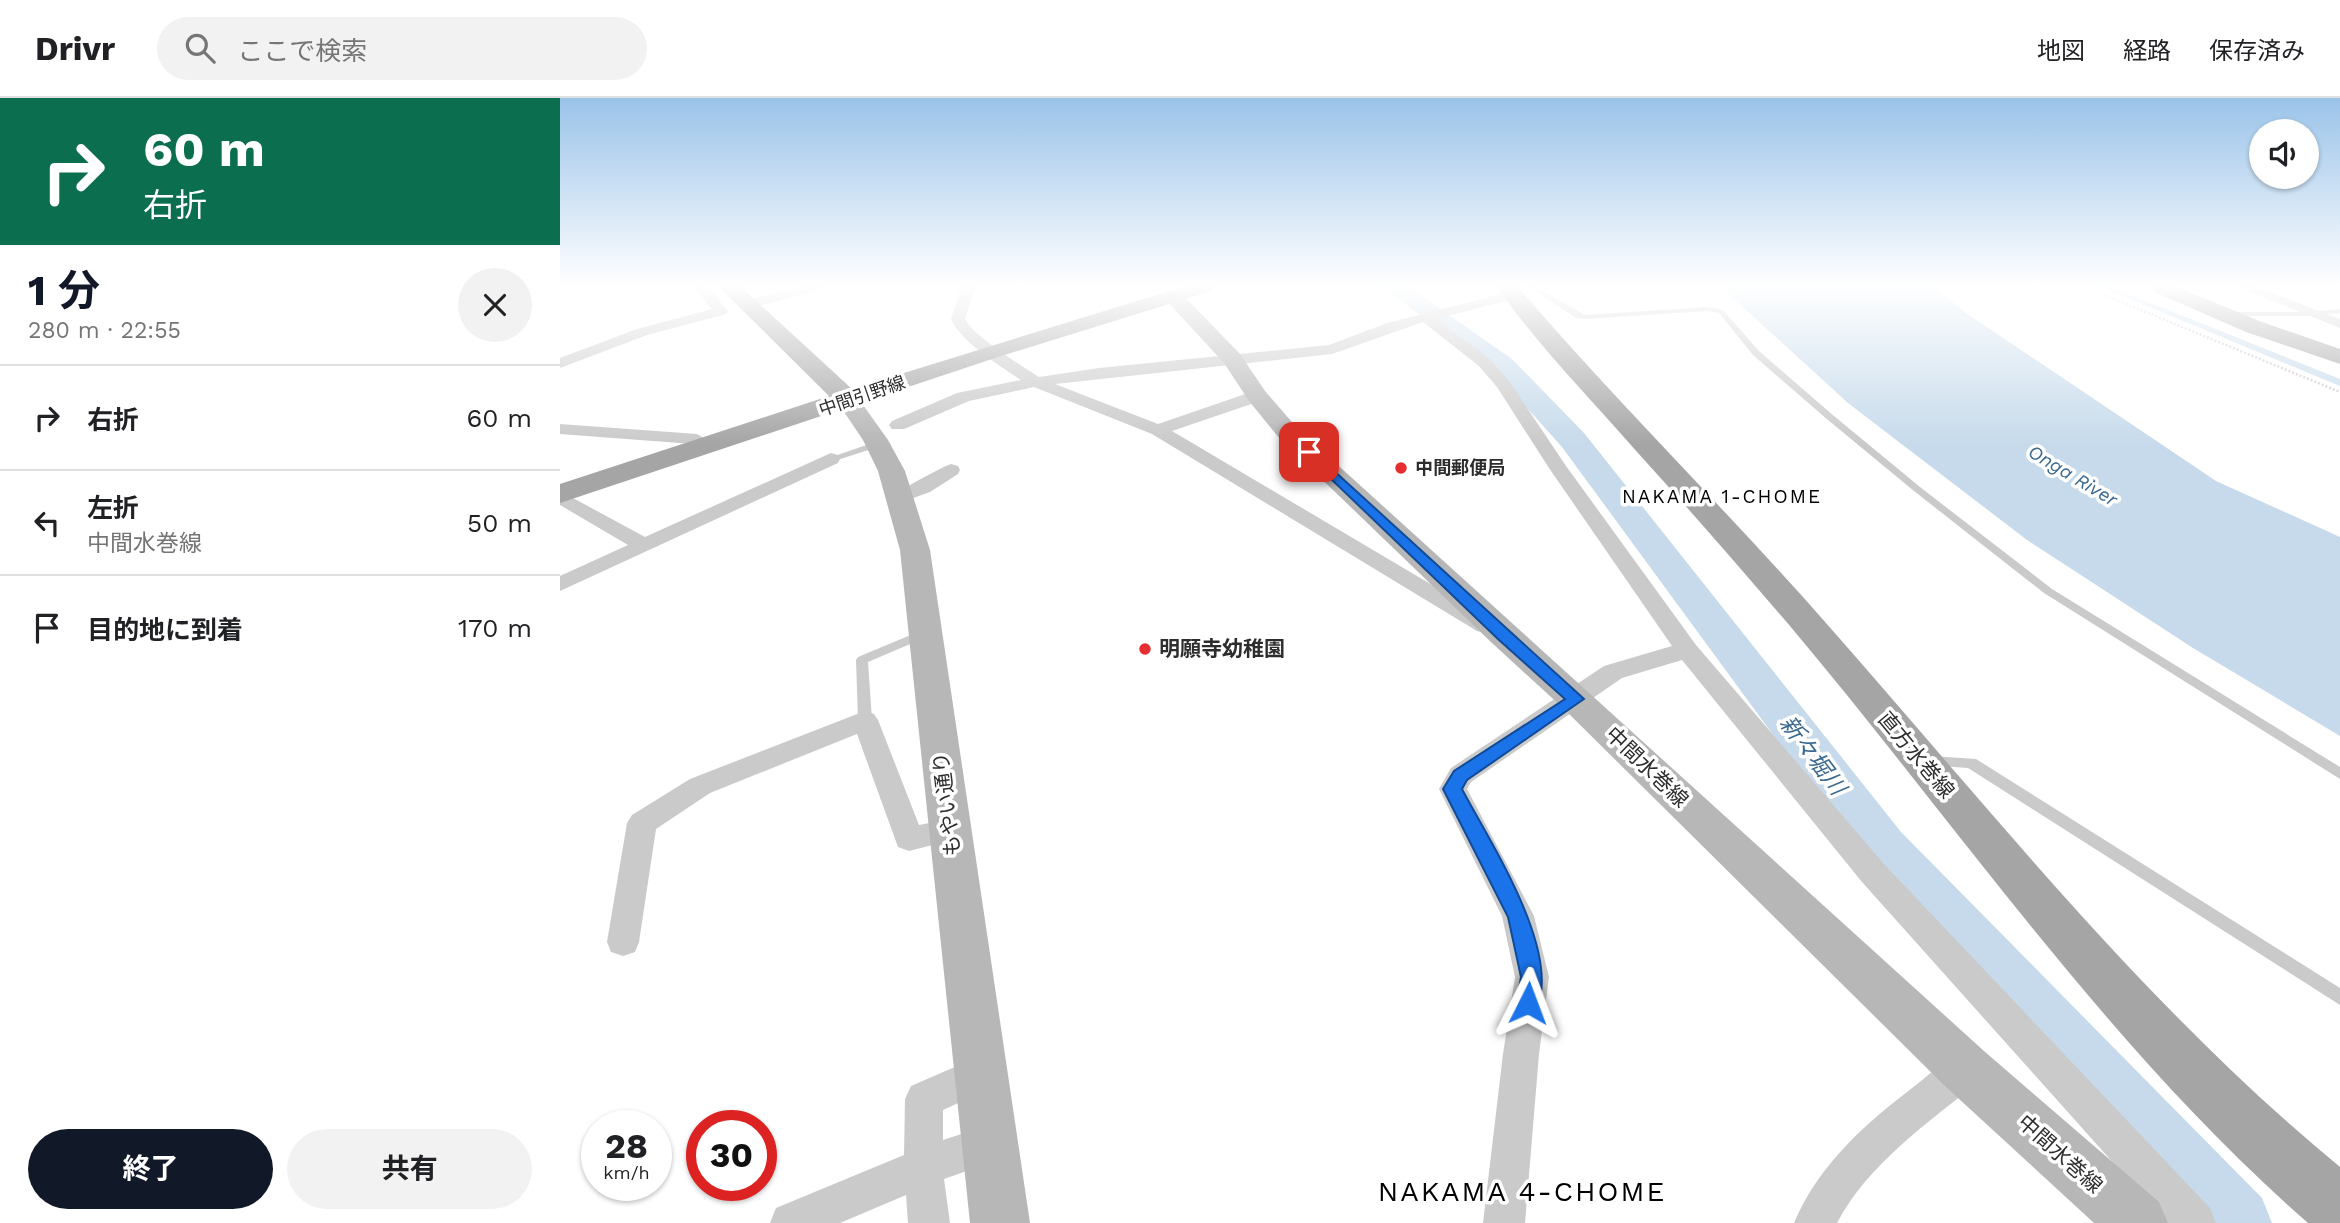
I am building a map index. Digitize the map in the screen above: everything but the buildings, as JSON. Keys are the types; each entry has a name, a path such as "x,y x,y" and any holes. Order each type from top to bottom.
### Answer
{"main road":[{"path":"783,340 848,401"},
{"name":"中間引野線","path":"560,496 1027,340"},
{"name":"中間水巻線","path":"1215,340 1289,434 1504,636 1576,699 1965,1069 2138,1223"},
{"name":"直方水巻線","path":"1553,340 1577,372 1648,446 1804,620 2101,974 2195,1074 2301,1175 2340,1208"},
{"path":"2293,340 2340,357"},
{"name":"もやい通り","path":"848,401 888,435 915,550 1000,1223"}],"street":[{"path":"560,363 622,340"},
{"path":"978,340 990,352 1037,383 1158,430 1412,584 1504,636"},
{"path":"888,435 963,397 991,389 1332,349 1360,340"},
{"path":"1454,340 1485,363 1503,384 1558,468 1687,650 1873,873 2195,1223"},
{"path":"1158,430 1257,396"},
{"path":"560,429 697,439 708,446"},
{"path":"560,584 831,459"},
{"path":"902,496 923,488 951,470"},
{"path":"560,496 644,545"},
{"path":"1504,1223 1521,1054 1532,977 1518,916 1452,789 1461,775 1613,672 1687,650"},
{"path":"623,942 642,823 700,786 865,720 909,839 950,830"},
{"path":"1815,1223 1824,1203 1856,1161 1965,1069"},
{"path":"929,1223 923,1167 924,1099 980,1074"},
{"path":"791,1223 923,1167 989,1144"}],"lane":[{"path":"1745,340 1831,418 2048,591 2340,774"},
{"path":"831,459 888,435"},
{"path":"865,720 862,660 925,633"},
{"path":"1921,762 1950,760 1971,763 2340,997"}],"path":[{"path":"2212,340 2340,392"}],"water":[{"name":"Onga River","path":"1778,340 2005,340 2216,481 2340,537 2340,736 2193,648 2027,540 1848,403"},
{"path":"2228,340 2242,340 2340,379 2340,386"}],"waterway":[{"name":"新々堀川","path":"1467,340 1503,365 1573,440 1883,846 2237,1223"}],"place":[{"name":"中間郵便局","path":"1401,468"},
{"name":"明願寺幼稚園","path":"1145,649"}],"district":[{"name":"NAKAMA 1-CHOME","path":"1722,496"},
{"name":"NAKAMA 4-CHOME","path":"1522,1191"}],"route":[{"path":"1309,452 1504,636 1576,699 1461,775 1452,789 1518,916 1532,977 1528,1003"}]}
